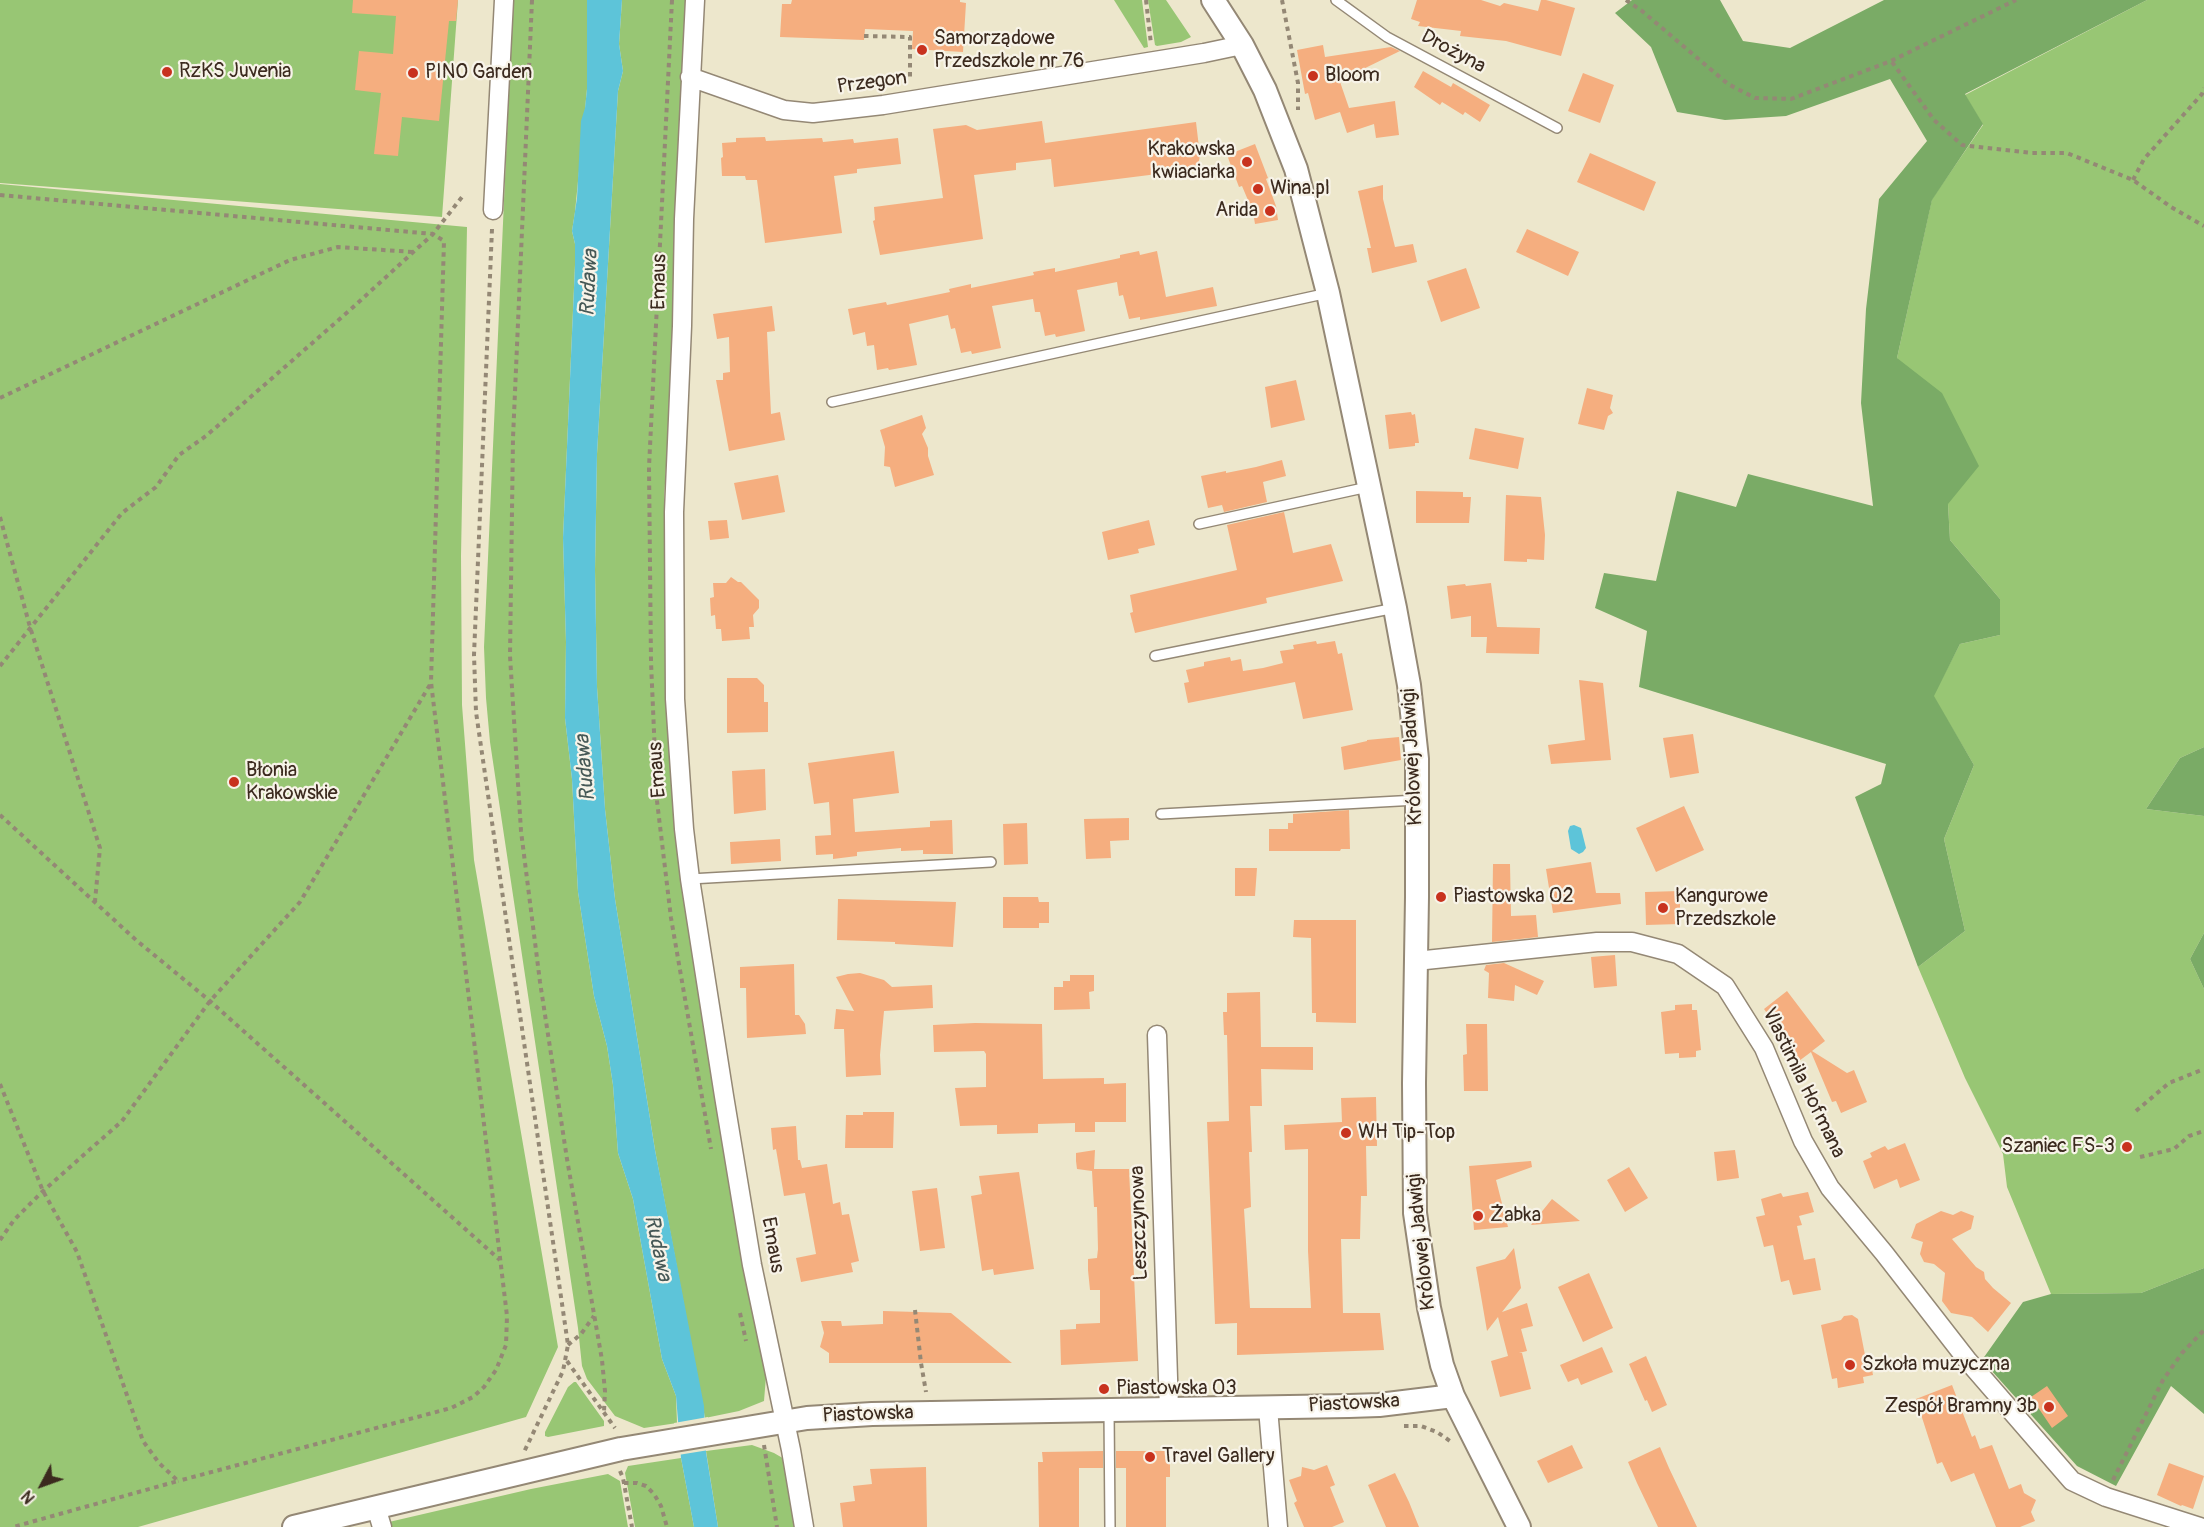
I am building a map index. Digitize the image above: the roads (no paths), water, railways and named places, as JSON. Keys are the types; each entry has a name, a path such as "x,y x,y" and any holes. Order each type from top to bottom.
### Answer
{"street":[{"path":"493,210 504,0"},
{"name":"Emaus","path":"695,0 690,76 673,570 675,699 684,829 724,1096 753,1265 804,1527"},
{"name":"Królowej Jadwigi","path":"1213,0 1242,45 1269,98 1296,169 1328,293 1395,608 1409,685 1417,759 1415,1213 1434,1336 1453,1396 1519,1527"},
{"name":"Przegon","path":"690,76 784,110 813,113 883,105 1242,45"},
{"name":"Vlastimila Hofmana","path":"1416,961 1597,942 1632,942 1678,954 1725,986 1764,1047 1803,1141 1830,1188 1968,1361 2072,1481 2106,1497 2200,1527"},
{"name":"Leszczynowa","path":"1157,1035 1169,1409"},
{"name":"Piastowska","path":"294,1527 379,1517 650,1444 807,1418 872,1414 1379,1405 1453,1396"},
{"path":"1268,1408 1278,1527"}],"lane":[{"name":"Drożyna","path":"1336,0 1388,37 1557,128"},
{"path":"832,402 1328,293"},
{"path":"1199,524 1368,487"},
{"path":"1155,656 1395,608"},
{"path":"1161,814 1417,800"},
{"path":"690,879 991,862"},
{"path":"1109,1410 1110,1527"}],"water":[{"name":"Rudawa","path":"587,0 622,0 619,44 623,71 618,91 597,454 595,570 597,687 605,809 615,899 655,1150 704,1406 706,1452 718,1527 694,1527 681,1458 676,1396 662,1359 633,1199 618,1153 613,1085 607,1046 594,996 578,892 572,779 565,718 566,642 563,538 575,265 575,244 572,231 577,198 581,121 587,89"},
{"path":"1570,826 1581,828 1586,848 1579,854 1571,849 1568,831"}],"place":[{"name":"Samorządowe Przedszkole nr 76","path":"922,50"},
{"name":"RzKS Juvenia","path":"167,72"},
{"name":"PINO Garden","path":"413,73"},
{"name":"Bloom","path":"1313,76"},
{"name":"Krakowska kwiaciarka","path":"1247,162"},
{"name":"Wina.pl","path":"1258,189"},
{"name":"Arida","path":"1270,211"},
{"name":"Błonia Krakowskie","path":"234,782"},
{"name":"Piastowska 02","path":"1441,897"},
{"name":"Kangurowe Przedszkole","path":"1663,908"},
{"name":"WH Tip-Top","path":"1346,1133"},
{"name":"Szaniec FS-3","path":"2127,1147"},
{"name":"Żabka","path":"1478,1216"},
{"name":"Szkoła muzyczna","path":"1850,1365"},
{"name":"Piastowska 03","path":"1104,1389"},
{"name":"Zespół Bramny 3b","path":"2049,1407"},
{"name":"Travel Gallery","path":"1150,1457"}]}
